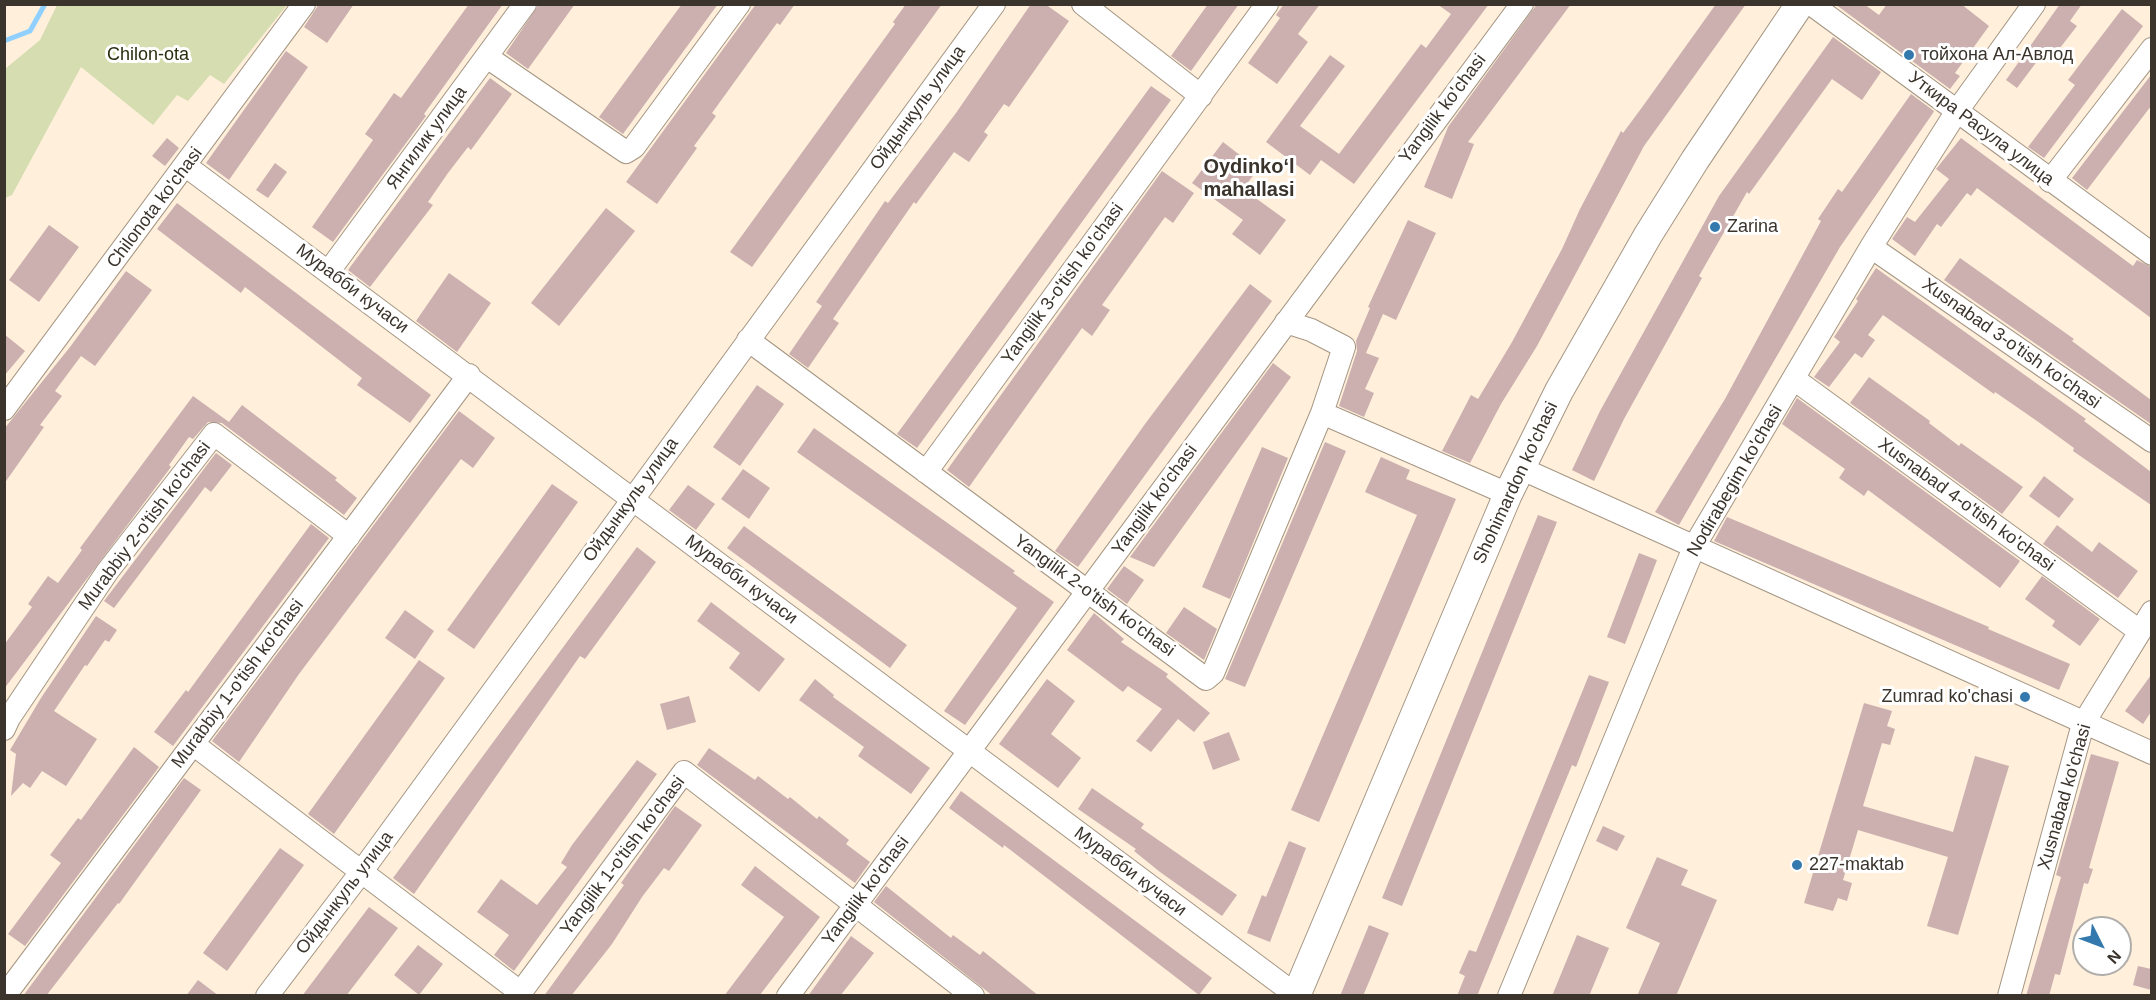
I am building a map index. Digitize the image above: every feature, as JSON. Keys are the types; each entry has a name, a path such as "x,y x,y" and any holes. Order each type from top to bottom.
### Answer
{"main road":[{"name":"Shohimardon ko'chasi","path":"1296,995 1508,494 1559,391 1648,235 1708,140 1800,4"}],"street":[{"name":"Chilonota ko'chasi","path":"4,409 304,4"},
{"name":"Янгилик улица","path":"329,271 525,4"},
{"path":"488,57 626,152 634,147 739,4"},
{"name":"Ойдынкуль улица","path":"267,996 362,871 994,4"},
{"path":"1083,4 1201,96"},
{"name":"Yangilik 3-o'tish ko'chasi","path":"926,472 1266,4"},
{"name":"Yangilik ko'chasi","path":"788,996 1522,4"},
{"name":"Уткира Расула улица","path":"1811,4 2151,254"},
{"name":"Nodirabegim ko'chasi","path":"1509,996 1695,545 1871,247 1957,111 2034,4"},
{"path":"2050,181 2151,49"},
{"name":"Мурабби кучаси","path":"186,166 469,375 1296,995"},
{"name":"Xusnabad 3-o'tish ko'chasi","path":"1871,247 2151,441"},
{"name":"Yangilik 2-o'tish ko'chasi","path":"748,340 1206,679 1209,678 1322,413 1344,347 1311,330 1286,322"},
{"name":"Murabbiy 1-o'tish ko'chasi","path":"4,991 12,986 469,375"},
{"name":"Xusnabad 4-o'tish ko'chasi","path":"1794,379 2138,630"},
{"path":"1322,413 1508,494"},
{"name":"Murabbiy 2-o'tish ko'chasi","path":"4,729 9,718 107,572 214,434 349,536"},
{"path":"1520,468 1695,545 2083,724 2151,753"},
{"name":"Xusnabad ko'chasi","path":"2009,996 2083,724 2151,612"},
{"path":"193,744 362,871 519,994"},
{"name":"Yangilik 1-o'tish ko'chasi","path":"519,994 684,772 855,905"},
{"path":"855,905 973,996"}],"green space":[{"name":"Chilon-ota","path":"57,4 287,5 224,84 210,75 188,101 177,95 153,125 81,67 12,195 5,198 5,69 40,40"}],"building":[{"path":"319,4 354,4 327,43 304,27"},
{"path":"469,4 503,4 424,114 426,116 333,242 312,227 373,140 365,134 394,93 401,98"},
{"path":"539,4 575,4 528,69 506,53"},
{"path":"682,4 718,4 623,134 599,117"},
{"path":"756,4 795,4 780,25 777,23 712,113 716,116 694,146 697,148 657,204 626,182"},
{"path":"906,4 942,4 752,267 730,252 895,24 893,22"},
{"path":"1031,4 1045,4 1069,21 1009,107 1004,104 984,132 988,135 969,162 954,152 916,204 914,202 833,319 839,323 808,368 789,354 822,306 816,302 885,201 888,203 956,113"},
{"path":"1208,4 1239,4 1191,71 1171,56"},
{"path":"1284,4 1320,4 1298,34 1308,42 1277,84 1248,63 1280,18 1276,15"},
{"path":"1437,4 1489,4 1354,184 1321,160 1310,175 1266,142 1330,55 1345,66 1300,126 1339,154 1421,44 1426,48 1451,14"},
{"path":"1537,4 1571,4 1468,142 1474,144 1452,199 1424,187 1448,127"},
{"path":"1716,4 1746,4 1644,146 1537,346 1501,404 1470,463 1442,451 1471,395 1478,399 1512,342 1621,131 1623,133"},
{"name":"тойхона Ал-Авлод","path":"1835,4 1864,4 1879,15 1887,4 1961,4 1989,26 1955,73 1960,76 1950,89"},
{"path":"2060,4 2082,4 2070,21 2077,26 2049,62 2041,56 2017,88 2006,80"},
{"path":"2122,9 2143,26 2044,158 2028,147 2075,85 2068,80"},
{"path":"1833,37 1881,72 1862,100 1832,79 1749,194 1747,192 1699,276 1702,278 1624,419 1594,481 1572,470 1600,411 1719,196"},
{"path":"286,51 308,67 229,180 206,163"},
{"path":"2151,75 2151,106 2087,190 2072,178"},
{"path":"490,78 512,94 471,150 468,147 448,173 428,202 433,205 370,287 348,270"},
{"path":"1151,86 1171,100 917,448 897,434"},
{"path":"1911,94 1934,111 1933,113 1840,247 1679,525 1655,512 1725,399 1821,221 1818,219 1838,189 1842,192"},
{"path":"167,138 179,148 165,166 152,156"},
{"path":"1961,138 2133,266 2137,260 2151,267 2151,318 1977,188 1971,196 1967,193 1941,227 1937,224 1915,256 1892,239 1907,217 1915,222 1949,179 1936,169"},
{"path":"1223,142 1258,169 1243,189 1286,220 1260,255 1232,234 1243,220 1192,183"},
{"path":"275,163 287,172 268,198 256,190"},
{"path":"1162,171 1194,193 1173,223 1165,217 1102,305 1110,310 1092,336 1082,328 969,487 947,470"},
{"path":"177,203 431,395 410,423 357,385 362,378 245,287 241,293 157,229"},
{"path":"606,208 635,231 559,326 531,303"},
{"path":"1408,220 1436,233 1396,320 1383,314 1366,353 1379,358 1365,389 1374,393 1364,417 1339,406 1357,351 1356,341 1370,308 1368,307"},
{"path":"49,225 79,247 39,302 9,280"},
{"path":"1960,258 2074,339 2072,341 2151,400 2151,424 1944,280"},
{"path":"1876,268 2086,419 2084,421 2151,472 2151,505 2073,451 2074,448 2037,421 1995,392 1994,394 1883,315 1868,335 1875,340 1862,358 1855,353 1829,387 1814,377 1840,342 1834,337"},
{"path":"126,271 152,290 95,366 81,356 55,391 62,396 40,425 44,427 4,484 4,429 70,347"},
{"path":"449,273 491,303 457,352 416,321"},
{"path":"1250,284 1272,301 1078,567 1055,551 1145,424"},
{"path":"4,334 25,351 4,376"},
{"path":"1273,363 1291,377 1154,567 1130,557"},
{"path":"1869,377 1930,421 1929,423 1959,446 1961,443 2023,487 2002,514 1850,403"},
{"path":"757,385 784,404 740,466 713,447"},
{"path":"193,396 229,422 242,405 337,478 335,480 357,498 344,515 222,423 208,422 193,439 189,437 169,465 171,467 4,689 4,645 32,607 28,604 48,576 58,583 82,550 80,548"},
{"path":"1797,398 2020,561 2000,588 1868,490 1864,496 1839,478 1845,469 1782,424"},
{"path":"459,411 495,438 473,468 461,459 299,674 239,762 212,741"},
{"path":"814,428 1015,571 1013,573 1054,602 965,725 944,711 1017,608 797,452"},
{"path":"1325,442 1346,451 1245,687 1225,679"},
{"path":"1262,447 1288,458 1230,599 1202,587"},
{"path":"216,453 232,465 211,492 205,487 114,608 104,601"},
{"path":"1381,457 1410,470 1406,479 1456,499 1319,822 1291,810 1417,515 1365,492"},
{"path":"743,469 770,488 749,519 721,499"},
{"path":"2044,476 2074,499 2059,518 2029,496"},
{"path":"552,484 578,502 474,649 447,630"},
{"path":"688,485 715,504 696,530 669,510"},
{"path":"1538,515 1557,522 1402,906 1382,898"},
{"path":"1727,517 1989,627 1988,629 2070,664 2059,690 1714,541"},
{"path":"311,524 329,538 173,746 154,732 186,690 188,692"},
{"path":"2057,525 2092,552 2099,542 2138,571 2118,598 2043,544"},
{"path":"744,526 907,645 890,668 727,548"},
{"path":"637,547 656,562 585,659 580,656 414,894 393,878"},
{"path":"1639,553 1657,560 1625,644 1607,637"},
{"path":"1124,566 1144,580 1127,604 1107,589"},
{"path":"2042,576 2100,619 2080,646 2052,626 2055,621 2025,599"},
{"path":"711,602 785,659 759,692 729,668 740,653 697,621"},
{"path":"1184,607 1217,629 1204,660 1166,633"},
{"path":"405,610 434,631 415,659 385,638"},
{"path":"1094,613 1124,639 1121,642 1168,674 1166,677 1210,713 1194,732 1178,719 1151,752 1136,741 1162,709 1128,686 1123,692 1067,650"},
{"path":"96,616 117,630 109,642 105,640 87,666 85,665 54,711 97,739 66,786 42,771 30,788 23,783 11,796 16,754 10,750 41,698"},
{"path":"419,660 445,678 334,834 308,814"},
{"path":"1589,675 1609,682 1576,767 1572,765 1477,996 1457,996 1465,976 1459,973 1469,950 1476,952"},
{"path":"2151,675 2151,712 2143,724 2125,711"},
{"path":"815,679 834,695 833,697 930,768 911,794 858,756 864,747 799,700"},
{"path":"1047,679 1075,701 1051,734 1081,758 1058,788 999,744"},
{"path":"689,696 696,722 667,730 660,704"},
{"path":"1864,703 1892,711 1887,726 1895,729 1890,745 1882,743 1863,806 1953,832 1975,756 2009,766 1958,935 1927,926 1948,857 1858,830 1843,880 1852,883 1847,901 1838,898 1833,911 1804,903"},
{"path":"1229,732 1240,760 1213,770 1203,742"},
{"path":"134,747 159,767 25,946 8,934 61,863 50,855 78,818 81,820"},
{"path":"709,748 755,780 758,776 788,799 790,797 817,819 819,816 849,840 846,844 870,862 855,883 697,765"},
{"path":"2091,754 2119,762 2089,868 2093,869 2088,884 2084,883 2075,916 2072,916 2072,929 2060,975 2055,974 2049,996 2026,996 2061,877 2056,875"},
{"path":"637,760 657,774 514,971 494,955 509,935 477,912 501,879 537,905 567,867 561,863 572,845"},
{"path":"184,778 201,790 119,904 46,996 23,996"},
{"path":"1092,788 1144,824 1141,828 1237,895 1222,916 1160,872 1134,851 1136,849 1078,809"},
{"path":"961,791 1212,978 1199,995 1004,845 1003,848 949,808"},
{"path":"675,806 702,825 669,871 664,868 612,944 571,996 544,996 624,885 621,883"},
{"path":"1603,826 1625,836 1617,851 1596,841"},
{"path":"1289,841 1306,848 1270,942 1247,933 1262,895 1266,897"},
{"path":"280,848 304,865 227,971 203,953"},
{"path":"1657,857 1688,870 1681,885 1717,900 1676,996 1637,996 1660,943 1626,928"},
{"path":"755,866 820,917 759,996 724,996 784,917 741,885"},
{"path":"886,886 951,938 953,935 980,955 983,951 1039,996 993,996 874,902"},
{"path":"369,907 398,928 346,996 302,996"},
{"path":"1369,925 1389,933 1363,996 1340,996"},
{"path":"1577,935 1609,948 1589,996 1552,996"},
{"path":"851,936 874,953 840,996 808,996"},
{"path":"418,945 443,964 419,995 394,975"},
{"path":"2138,966 2151,969 2151,990 2133,985"},
{"path":"198,980 219,996 186,996"}],"waterway":[{"path":"4,41 30,31 45,4"}],"place":[{"name":"тойхона Ал-Авлод","path":"1909,55"},
{"name":"Zarina","path":"1715,227"},
{"name":"Zumrad ko'chasi","path":"2025,697"},
{"name":"227-maktab","path":"1797,865"}],"district":[{"name":"Oydinkoʻl mahallasi","path":"1249,178"}]}
